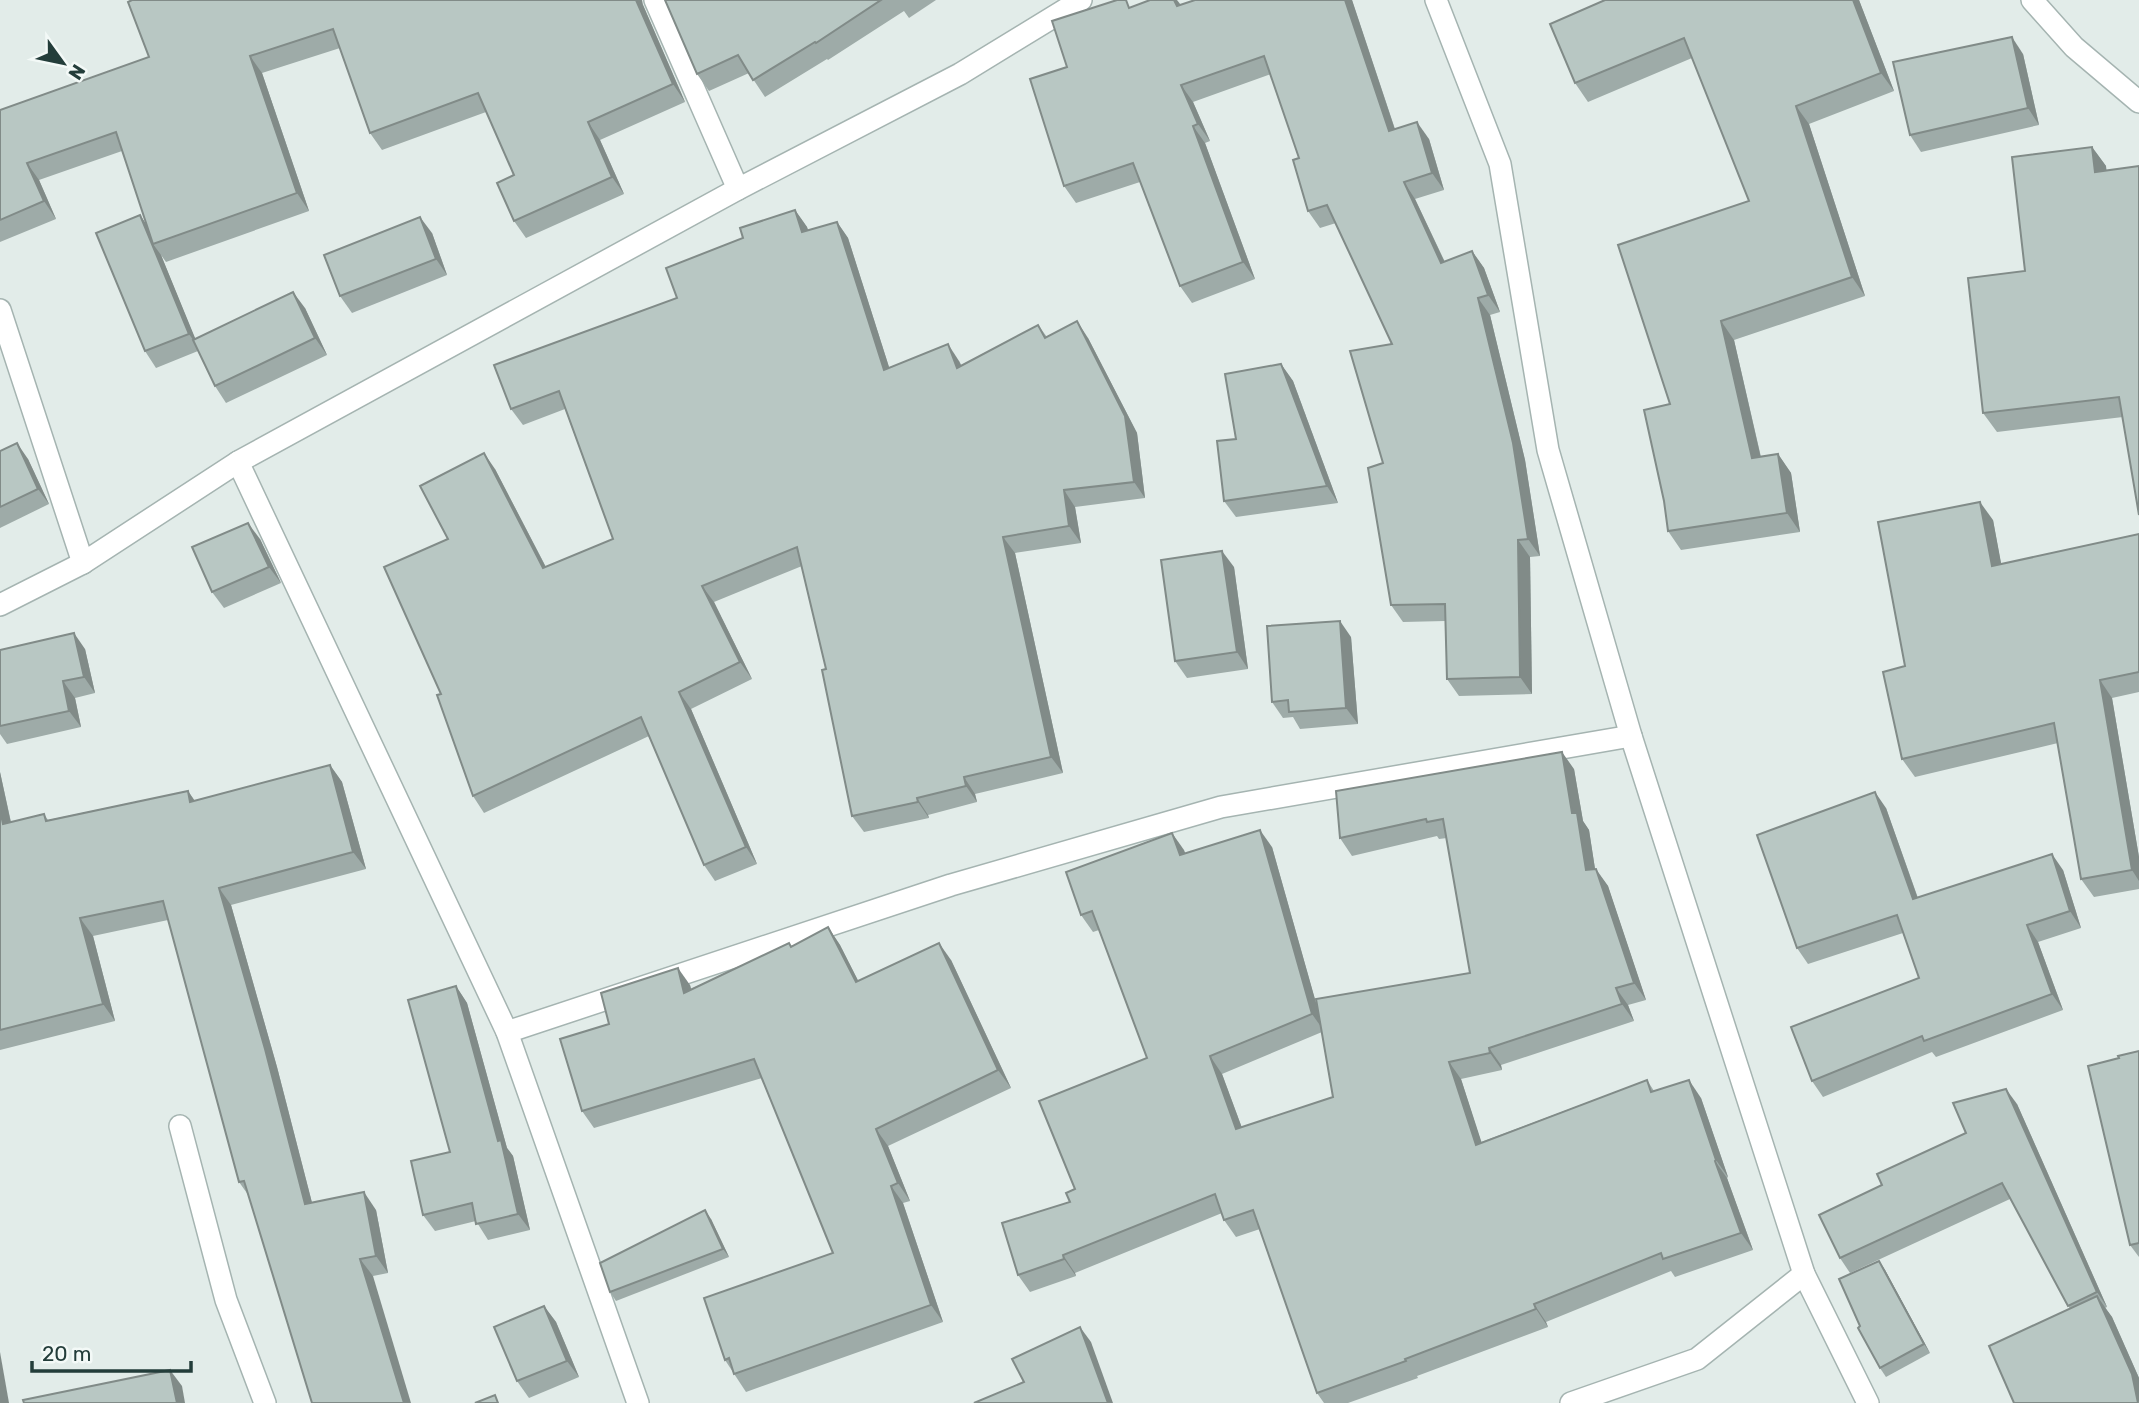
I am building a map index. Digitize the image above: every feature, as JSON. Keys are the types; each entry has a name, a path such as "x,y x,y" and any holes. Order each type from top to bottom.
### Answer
{"street":[{"path":"655,0 738,189"},
{"path":"0,605 83,563 238,462 738,189 960,74 1080,0"},
{"path":"1436,0 1500,164 1548,450 1631,736 1804,1274 1868,1403"},
{"path":"2032,0 2074,47 2139,102"},
{"path":"0,310 83,563"},
{"path":"238,462 507,1032 638,1403"},
{"path":"507,1032 951,885 1221,807 1631,736"},
{"path":"180,1126 226,1300 265,1403"},
{"path":"1572,1403 1697,1359 1804,1274"}],"building":[{"path":"636,0 673,84 588,122 612,177 514,221 497,183 514,175 478,93 370,133 333,29 250,56 297,193 153,244 116,132 27,163 44,201 0,220 0,110 149,57 128,2"},
{"path":"665,0 881,0 753,80 738,55 697,74"},
{"path":"1117,0 1126,0 1129,8 1150,0 1174,0 1177,6 1195,0 1345,0 1389,131 1417,122 1432,173 1404,182 1441,263 1472,251 1488,295 1478,298 1513,443 1528,539 1518,540 1520,677 1447,679 1445,604 1391,605 1368,468 1383,463 1350,351 1392,344 1327,205 1308,211 1293,160 1299,158 1264,56 1181,85 1198,124 1193,126 1243,262 1180,286 1133,163 1064,186 1030,79 1067,67 1052,21"},
{"path":"1605,0 1853,0 1881,73 1796,106 1852,277 1721,321 1752,458 1778,454 1787,513 1668,531 1644,410 1670,404 1618,245 1749,201 1684,38 1575,83 1550,24"},
{"path":"2012,37 2028,108 1910,135 1893,62"},
{"path":"2092,147 2095,172 2139,166 2139,515 2119,397 1983,413 1968,278 2025,271 2012,157"},
{"path":"795,210 802,232 837,222 884,370 948,344 957,368 1038,325 1045,338 1077,321 1125,416 1134,482 1064,490 1069,526 1003,537 1051,757 964,777 966,786 917,798 918,802 852,816 822,670 826,669 797,547 702,586 740,662 679,692 746,847 704,865 641,717 473,796 437,695 441,694 384,567 448,539 420,486 484,453 543,568 613,539 559,391 511,409 494,365 677,298 666,268 743,238 740,228"},
{"path":"140,215 189,334 145,351 96,233"},
{"path":"420,217 436,259 340,296 324,255"},
{"path":"293,292 315,338 215,386 193,340"},
{"path":"1281,364 1327,486 1224,501 1217,441 1236,439 1225,374"},
{"path":"17,443 38,489 0,507 0,451"},
{"path":"1980,502 1992,566 2139,534 2139,672 2100,680 2132,870 2081,879 2054,723 1902,759 1883,672 1905,666 1878,522"},
{"path":"248,523 269,567 212,592 192,547"},
{"path":"1222,551 1237,652 1175,661 1161,560"},
{"path":"1340,621 1346,708 1289,712 1288,700 1272,702 1267,626"},
{"path":"74,633 84,677 63,681 69,711 0,726 0,650"},
{"path":"1562,752 1572,813 1577,813 1586,870 1596,869 1634,983 1616,988 1622,1004 1489,1048 1490,1053 1449,1062 1476,1145 1647,1080 1651,1092 1689,1080 1741,1233 1663,1259 1661,1253 1534,1304 1536,1309 1317,1393 1253,1210 1224,1220 1215,1194 1063,1255 1064,1259 1018,1275 1002,1223 1070,1202 1066,1193 1075,1189 1039,1101 1147,1058 1092,911 1081,915 1066,872 1172,833 1180,855 1260,830 1312,1014 1210,1056 1236,1129 1333,1097 1316,999 1470,973 1443,819 1427,822 1426,819 1340,838 1336,791"},
{"path":"330,765 353,852 219,888 265,1049 305,1204 364,1192 376,1256 360,1259 404,1403 312,1403 244,1181 239,1182 163,901 80,918 103,1004 0,1030 0,810 3,824 44,814 46,821 188,791 190,802"},
{"path":"1875,792 1913,899 2052,854 2070,911 2027,925 2052,994 1924,1041 1922,1036 1812,1081 1791,1027 1919,978 1897,915 1797,948 1757,835"},
{"path":"828,927 856,982 939,943 998,1070 876,1129 898,1183 891,1186 931,1305 734,1374 729,1358 725,1360 704,1298 833,1253 754,1059 582,1111 560,1039 609,1024 601,993 678,968 684,993 789,943 791,947"},
{"path":"456,986 498,1141 501,1140 518,1214 476,1224 472,1203 423,1215 411,1161 450,1152 408,1000"},
{"path":"2139,1051 2139,1243 2130,1245 2088,1066"},
{"path":"2006,1089 2097,1292 2068,1306 2002,1183 1840,1258 1819,1215 1882,1185 1877,1174 1966,1133 1953,1103"},
{"path":"705,1210 723,1249 610,1292 600,1263"},
{"path":"1879,1261 1924,1344 1880,1368 1858,1328 1860,1326 1839,1279"},
{"path":"2097,1296 2132,1374 2138,1403 2014,1403 1989,1346"},
{"path":"544,1306 567,1361 517,1381 494,1327"},
{"path":"1080,1327 1108,1403 974,1403 1024,1382 1012,1359"},
{"path":"170,1370 177,1403 24,1403 23,1400"},
{"path":"495,1395 498,1403 475,1403"}]}
